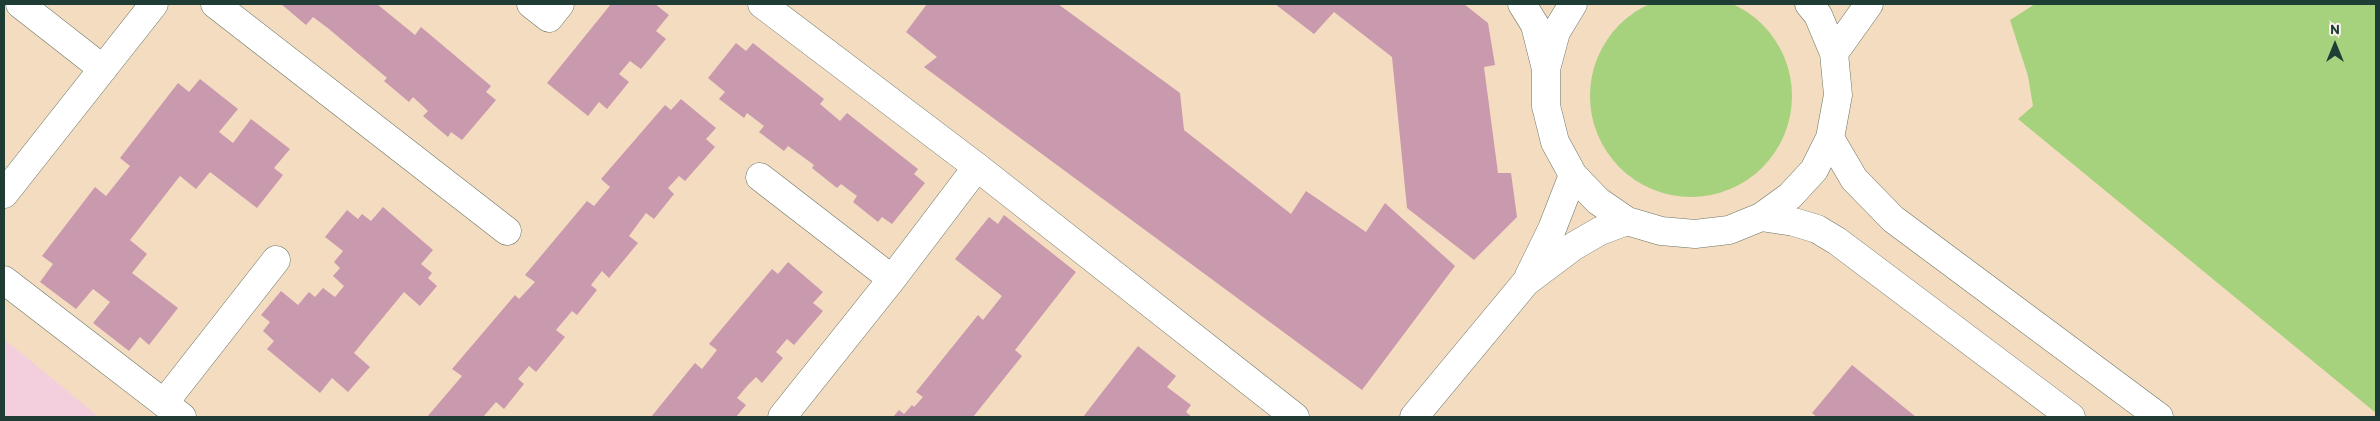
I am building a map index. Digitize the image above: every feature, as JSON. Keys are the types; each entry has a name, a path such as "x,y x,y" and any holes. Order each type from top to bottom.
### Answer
{"street":[{"path":"20,4 103,69"},
{"path":"4,194 154,4"},
{"path":"215,4 507,231"},
{"path":"532,4 549,18 560,4"},
{"path":"762,4 977,167 1295,417"},
{"path":"1522,4 1535,25 1546,69 1546,106 1554,142 1573,175 1598,202 1628,220 1660,231 1695,234 1729,230 1761,217 1790,196 1814,170 1830,138 1838,95 1834,53 1818,15 1809,4"},
{"path":"1546,69 1556,32 1573,4"},
{"path":"1834,53 1869,4"},
{"path":"1830,138 1854,179 1893,219 2158,417"},
{"path":"782,417 892,279 977,167"},
{"path":"1526,282 1552,229 1573,175"},
{"path":"760,177 892,279"},
{"path":"1761,217 1794,222 1817,229 1837,241 2071,417"},
{"path":"1414,417 1526,282 1574,246 1600,231 1628,220"},
{"path":"4,280 173,410 276,260"}],"shaded area":[{"path":"4,339 99,417 4,417"}],"green space":[{"path":"1691,-5 1720,-1 1739,7 1755,18 1769,32 1780,48 1788,67 1792,96 1788,125 1780,144 1769,160 1755,174 1739,185 1720,193 1691,197 1662,193 1643,185 1627,174 1613,160 1602,144 1594,125 1590,96 1594,67 1602,48 1613,32 1627,18 1643,7 1662,-1"},
{"path":"2035,4 2376,4 2376,413 2018,119 2033,106 2028,76 2010,20"}],"building":[{"path":"281,4 377,4 415,35 421,27 491,86 486,92 496,100 462,140 451,132 448,137 423,116 428,111 413,97 409,102 384,81 387,78 329,29 313,17 306,25"},
{"path":"611,4 655,4 669,15 656,31 666,39 641,69 630,61 619,74 629,82 607,109 599,102 588,116 547,83"},
{"path":"927,4 1058,4 1180,93 1184,130 1291,214 1306,191 1366,232 1385,203 1455,266 1362,390 924,67 937,57 906,32"},
{"path":"1275,4 1464,4 1488,23 1495,65 1484,67 1498,173 1511,173 1517,217 1474,260 1407,208 1392,57 1334,12 1314,34"},
{"path":"736,43 746,51 753,43 824,99 820,104 840,121 847,113 918,169 914,174 925,183 892,224 882,217 878,222 853,202 857,196 841,184 837,188 812,168 814,165 788,146 784,151 759,132 764,126 747,113 744,118 719,99 725,92 708,78"},
{"path":"200,79 238,109 219,132 233,143 251,119 290,149 274,168 283,175 257,208 210,172 196,189 180,176 130,240 147,254 132,273 178,308 149,345 140,337 129,351 93,323 110,302 93,289 76,309 40,282 53,264 42,256 95,187 106,196 130,166 120,158 178,83 189,92"},
{"path":"681,99 716,128 706,139 715,147 685,181 679,176 668,188 674,194 654,219 646,213 629,236 638,243 609,278 602,271 591,285 597,290 577,315 572,311 556,330 565,337 536,372 529,366 518,379 524,384 504,409 496,402 483,417 427,417 462,376 452,369 515,295 519,299 535,282 525,275 587,201 594,206 610,187 601,179 665,105 671,110"},
{"path":"383,207 433,250 421,264 432,273 428,278 437,286 420,306 404,292 354,353 370,367 348,392 332,378 320,393 267,349 274,341 263,331 270,322 261,315 281,291 298,305 309,292 315,297 323,288 335,297 344,286 333,276 340,268 334,262 343,251 325,237 347,210 358,219 362,214 371,221"},
{"path":"1004,215 1076,272 1015,350 1022,356 973,417 893,417 899,410 904,414 912,405 914,407 923,397 916,392 978,315 983,320 1002,296 955,259 989,217 998,224"},
{"path":"788,262 823,292 813,303 823,311 794,345 787,339 776,352 783,358 762,383 756,377 737,398 746,405 736,417 651,417 695,363 702,369 717,350 709,344 772,269 778,274"},
{"path":"1138,346 1176,376 1167,387 1191,405 1186,412 1192,417 1083,417"},
{"path":"1852,365 1916,417 1817,417 1812,413"}]}
